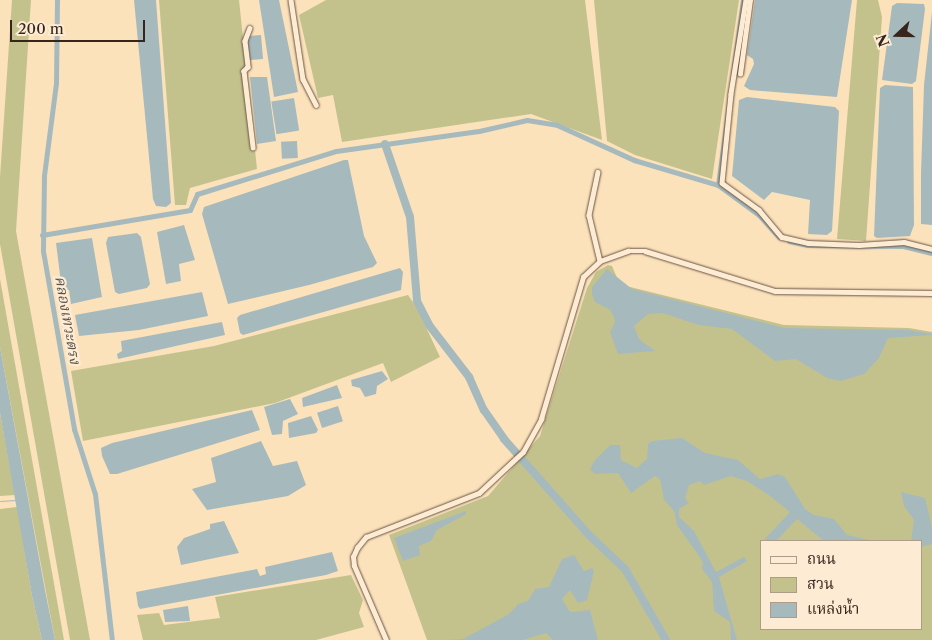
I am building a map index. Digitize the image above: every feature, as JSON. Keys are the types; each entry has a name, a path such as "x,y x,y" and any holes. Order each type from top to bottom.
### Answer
{"street":[{"path":"291,0 303,79 316,105"},
{"path":"746,0 731,94 722,183 759,210 782,237 825,244 904,242 932,249"},
{"path":"740,74 750,0"},
{"path":"250,28 245,41 248,67 244,71 253,147"},
{"path":"598,172 589,216 600,261"},
{"path":"386,640 354,566 353,557 360,543 366,537 479,493 523,452 542,419 583,277 600,261 628,251 645,251 775,292 932,293"}],"green space":[{"path":"12,0 31,0 16,231 90,640 70,640 0,244 0,177"},
{"path":"159,0 239,0 257,169 190,188 186,205 175,205"},
{"path":"326,0 585,0 602,140 531,114 342,142 333,95 318,98 299,15"},
{"path":"594,0 739,0 712,179 635,155 607,141"},
{"path":"857,0 878,0 882,17 866,241 837,239"},
{"path":"608,265 612,266 618,280 626,286 784,325 909,328 932,332 932,640 427,640 389,535 488,496 540,436 587,288 596,272"},
{"path":"0,279 64,640 55,640 0,347"},
{"path":"408,295 417,308 440,357 391,382 383,363 275,403 83,441 71,371 214,346"},
{"path":"0,413 15,495 0,496"},
{"path":"17,507 32,596 42,640 0,640 0,509"},
{"path":"351,575 363,600 359,613 364,627 316,640 143,640 137,615 159,613 164,625 220,618 215,597"}],"water":[{"path":"134,0 156,0 171,203 166,207 156,206 153,199"},
{"path":"259,0 279,0 298,92 274,97"},
{"path":"755,0 852,0 837,97 750,90 744,86 754,64 753,59 747,55"},
{"path":"897,3 924,4 925,9 916,81 912,84 882,80 892,6"},
{"path":"932,12 932,225 921,224 921,173 924,85"},
{"path":"261,35 263,59 248,60 246,36"},
{"path":"250,77 267,77 276,141 257,144"},
{"path":"885,85 913,87 914,225 910,236 877,238 874,236 880,88"},
{"path":"747,97 835,107 839,111 832,231 827,235 808,234 810,200 772,192 764,200 732,176 739,100"},
{"path":"294,98 299,131 276,134 271,102"},
{"path":"297,141 298,158 282,159 281,142"},
{"path":"348,160 364,236 377,263 373,267 309,285 228,304 202,214 204,207"},
{"path":"184,225 195,260 179,264 181,281 166,284 157,232"},
{"path":"137,233 141,237 150,284 147,288 119,294 115,292 106,243 108,237"},
{"path":"92,238 102,297 71,304 69,290 62,291 56,243"},
{"path":"400,268 403,272 401,290 243,335 240,333 237,318 240,315"},
{"path":"607,269 632,289 785,328 908,330 932,335 888,338 879,358 864,374 841,381 827,378 796,359 775,361 732,329 698,325 663,313 648,314 634,326 639,339 655,351 618,354 610,332 615,322 614,317 610,310 595,302 592,294 592,287"},
{"path":"202,292 208,316 139,330 79,336 75,315"},
{"path":"222,322 225,335 118,359 117,354 122,351 121,341"},
{"path":"0,347 55,640 42,640 32,596 0,413"},
{"path":"382,371 388,379 377,386 376,394 365,397 360,388 352,386 351,380"},
{"path":"337,385 342,398 303,407 302,398"},
{"path":"290,399 298,414 283,421 282,434 272,435 264,407"},
{"path":"338,406 343,421 322,428 317,413"},
{"path":"252,410 260,430 117,474 110,474 102,456 101,448 112,443"},
{"path":"311,416 318,430 316,433 289,438 288,423"},
{"path":"682,438 705,453 738,460 760,479 778,474 785,477 805,509 814,515 834,519 847,535 870,540 823,540 797,519 777,540 764,540 790,512 770,496 747,481 731,476 704,485 700,481 689,485 685,498 689,503 679,509 679,517 694,531 716,572 744,557 747,561 719,577 737,640 731,640 730,622 714,611 712,582 702,569 703,563 697,553 677,525 674,511 664,500 660,479 655,476 631,493 618,473 595,474 590,469 595,460 610,445 620,445 621,460 637,468 647,459 648,444 652,441"},
{"path":"261,441 273,466 297,461 306,485 288,496 207,510 192,489 216,482 211,458"},
{"path":"901,492 925,498 932,527 932,544 922,547 922,540 911,540 914,520 904,506"},
{"path":"466,511 466,514 437,530 431,541 419,546 420,555 403,561 394,538"},
{"path":"224,521 239,553 181,565 177,547 184,538 210,529 210,524"},
{"path":"332,552 338,571 326,575 140,609 138,606 136,592 257,569 260,576 266,574 265,567"},
{"path":"574,555 584,571 592,568 594,571 587,600 578,603 570,590 562,599 570,612 590,610 598,640 553,640 546,633 523,640 446,640 463,639 509,614 518,604 528,601 535,589 549,587 562,559"},
{"path":"188,606 190,621 165,622 163,610"}],"waterway":[{"name":"คลองเทวะตรง","path":"57,0 56,83 44,176 43,251 74,429 95,494 112,640"},
{"path":"718,185 743,0"},
{"path":"42,235 190,210 197,194 336,151 479,131 527,120 557,125 634,160 718,185 759,215 779,237"},
{"path":"385,144 410,217 417,301 429,325 469,377 484,410 504,439 589,535 625,569 666,640"},
{"path":"789,241 808,245 903,246 932,253"},
{"path":"0,501 16,500"}]}
